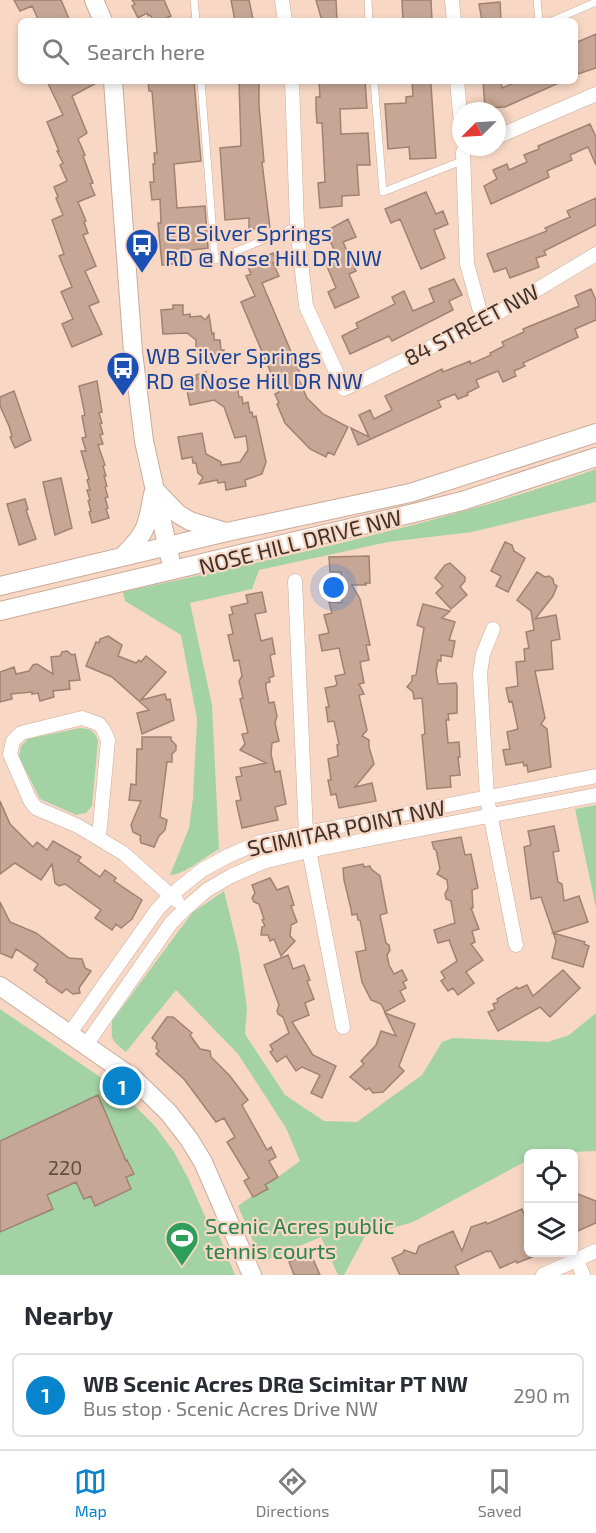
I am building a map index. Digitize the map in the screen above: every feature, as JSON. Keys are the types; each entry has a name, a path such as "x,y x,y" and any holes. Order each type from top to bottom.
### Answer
{"main road":[{"path":"94,0 102,18"},
{"path":"113,84 133,352 144,441 173,571"},
{"name":"NOSE HILL DRIVE NW","path":"0,586 226,532 410,493 596,433"},
{"name":"NOSE HILL DRIVE NW","path":"0,611 462,501 596,457"},
{"path":"154,489 178,514 190,521 226,532"},
{"path":"123,556 141,538 154,489"},
{"path":"0,986 133,1078 168,1112 203,1162 252,1275"}],"street":[{"path":"282,0 285,18"},
{"path":"452,0 454,18"},
{"path":"292,84 297,226"},
{"path":"458,84 459,102"},
{"path":"506,133 596,94"},
{"path":"466,156 467,264 483,322"},
{"name":"84 STREET NW","path":"297,226 306,306 344,389 483,322 596,254"},
{"path":"295,581 306,834 343,1027"},
{"path":"493,629 483,654 480,673 487,798 516,945"},
{"path":"99,837 108,740 103,729 94,721 82,718 21,733 13,741 10,754 33,805 40,811 99,837 123,853 185,909"},
{"name":"SCIMITAR POINT NW","path":"70,1033 157,910 171,895 202,870 244,848 260,842 396,814 596,776"},
{"name":"SCIMITAR POINT NW","path":"86,1044 171,924 207,890 231,876 263,862 308,851 596,795"},
{"path":"543,1275 596,1251"},
{"path":"577,1260 583,1275"}],"lane":[{"path":"194,0 196,18"},
{"path":"368,0 369,18"},
{"path":"537,0 539,18"},
{"path":"559,18 596,2"},
{"path":"201,84 215,260 297,226"},
{"path":"374,84 383,192 456,156"}],"green space":[{"path":"596,469 596,502 472,532 388,542 259,570 252,589 190,603 212,705 219,849 188,869 170,875 189,828 197,719 181,635 125,601 123,592 421,523 538,489"},
{"path":"80,728 91,731 98,741 92,806 86,813 76,815 40,799 19,757 21,746 28,739"},
{"path":"596,805 596,908 575,809"},
{"path":"224,891 239,952 247,1008 245,1034 285,1095 324,1121 357,1122 422,1075 442,1042 453,1038 548,1042 569,1035 596,1013 596,1151 524,1149 524,1162 413,1222 365,1236 344,1275 338,1275 321,1237 262,1262 238,1206 300,1161 286,1128 238,1054 176,990 126,1052 112,1036 112,1021 192,913"},
{"path":"0,1009 118,1089 155,1126 174,1152 208,1223 218,1233 235,1275 0,1275"}],"building":[{"path":"14,0 61,0 69,18 38,18 32,6 20,11"},
{"path":"132,0 164,0 171,16 152,18 147,13 138,18 132,6 135,4"},
{"path":"231,0 249,0 253,18 234,18"},
{"path":"316,0 336,0 337,18 321,18"},
{"path":"402,0 431,0 432,18 403,18"},
{"path":"500,2 501,18 481,18 479,4"},
{"path":"596,34 596,68 578,74 578,42"},
{"path":"48,84 94,84 72,96 87,133 78,139 85,155 83,156 93,183 90,184 95,195 78,202 88,233 83,235 96,266 85,271 99,302 89,306 102,334 72,347 62,324 73,319 61,292 72,287 59,256 64,254 52,220 63,215 54,187 67,181 60,165 63,163 57,151 59,151 47,122 63,115"},
{"path":"148,84 194,84 201,161 174,164 177,208 205,206 208,248 184,251 185,263 162,265 158,223 161,223 160,199 152,200 150,182 154,182 154,153 157,153 152,91 149,91"},
{"path":"239,84 259,84 264,162 262,162 270,228 249,229 249,218 225,220 220,148 241,146"},
{"path":"319,84 365,84 367,108 340,109 341,134 368,133 370,165 357,165 359,195 342,196 342,206 320,208 318,183 325,182 322,123 317,123 316,109 316,97 320,97"},
{"path":"412,84 430,84 436,158 410,159 409,147 388,149 385,104 406,103 406,97 413,96"},
{"path":"483,84 501,84 502,88 511,84 556,84 506,107 506,102 485,102"},
{"path":"590,124 596,137 596,165 588,147 570,155 572,160 547,171 549,177 491,204 484,186 497,179 493,170 507,164 509,170 527,162 524,155 539,149 538,146"},
{"path":"426,192 436,214 443,211 448,224 434,230 445,258 421,269 400,219 391,223 385,209"},
{"path":"596,198 596,225 544,251 546,255 536,258 539,267 510,278 506,268 494,272 487,254 547,231 545,228 570,217 567,211"},
{"path":"348,219 356,237 343,242 356,271 349,274 359,297 335,308 328,292 336,288 326,264 338,259 326,231"},
{"path":"273,253 277,262 273,263 279,276 262,283 300,373 297,375 307,398 323,414 348,427 334,455 328,452 326,457 310,449 285,423 275,394 279,392 241,302 255,296 246,276 251,274 247,265"},
{"path":"454,279 462,295 449,301 453,310 392,341 389,336 350,354 342,336 358,328 356,323 395,304 392,297 404,291 413,311 434,302 429,289"},
{"path":"591,289 596,300 596,320 575,329 578,337 523,363 525,366 514,371 516,376 503,382 498,371 476,380 479,387 467,393 468,395 458,399 455,394 438,401 441,407 358,445 351,428 369,437 359,415 370,410 374,419 392,410 385,396 442,369 443,372 470,361 471,364 491,355 490,353 504,346 502,342 524,332 523,329 579,306 575,296"},
{"path":"173,305 183,305 183,315 190,314 190,317 201,316 205,320 209,315 214,340 220,340 225,361 201,363 200,352 196,352 196,340 187,333 163,334 161,310 173,309"},
{"path":"206,372 208,383 225,382 230,385 236,379 239,397 242,397 243,404 248,402 250,413 252,412 253,417 256,416 266,462 262,474 245,480 246,486 226,490 225,482 218,483 217,480 199,484 203,477 198,473 192,457 182,459 178,437 202,433 206,454 221,462 221,465 240,462 248,450 246,436 235,438 224,407 214,400 190,405 185,381 197,379 196,375"},
{"path":"97,381 102,412 99,413 102,423 100,424 103,434 100,435 103,444 98,445 105,465 103,466 108,497 105,498 109,518 92,523 87,490 90,490 87,480 89,479 81,451 86,451 82,438 86,437 82,416 85,415 79,386"},
{"path":"14,391 31,440 15,448 0,406 0,397"},
{"path":"61,478 72,528 55,535 43,482"},
{"path":"25,499 28,509 26,510 36,539 19,545 7,504"},
{"path":"505,542 512,545 514,551 525,558 508,592 496,586 501,576 491,571"},
{"path":"369,556 370,583 352,585 360,599 370,645 366,645 369,660 360,662 364,683 359,684 364,694 359,695 367,730 362,736 369,740 374,764 355,787 372,783 376,801 339,808 336,794 331,795 328,780 331,780 328,759 338,756 337,745 339,744 334,721 328,722 326,707 329,707 325,688 337,684 335,676 345,674 339,648 322,651 319,635 329,633 324,615 332,613 329,602 342,603 341,572 330,572 329,557"},
{"path":"450,563 465,577 460,587 467,595 451,609 436,593 443,586 435,578 445,565"},
{"path":"537,572 545,577 549,576 557,586 553,596 535,619 556,615 560,639 551,641 553,669 535,671 545,718 541,724 547,729 551,767 528,772 527,765 524,766 523,762 506,765 503,750 510,749 507,732 518,729 512,701 509,702 506,688 518,686 516,662 525,661 524,649 529,648 526,632 534,630 531,611 517,600"},
{"path":"262,592 266,612 255,614 261,641 272,638 275,654 270,655 274,676 269,678 270,682 266,683 266,688 269,703 274,702 279,741 272,743 271,754 275,772 280,771 286,804 275,807 278,820 242,828 236,801 241,800 236,777 242,776 240,768 266,763 240,750 245,744 242,734 248,733 240,699 243,698 239,681 242,676 239,660 234,661 228,635 233,634 229,615 233,614 231,607 248,603 246,595"},
{"path":"423,604 450,611 442,618 455,622 449,640 455,641 452,657 441,655 436,671 438,684 456,683 457,686 457,713 448,714 449,720 446,720 448,743 459,742 460,775 450,776 451,787 427,789 422,735 425,734 422,698 414,699 413,692 407,687 412,681 412,676 416,675 424,628 417,625"},
{"path":"108,636 122,645 118,656 136,663 139,660 141,662 146,656 166,672 141,700 165,694 167,700 170,699 174,720 142,734 137,713 149,710 112,677 86,666 96,642 99,643 100,639"},
{"path":"67,651 72,655 75,654 80,680 69,681 70,689 53,691 54,697 40,701 38,693 32,694 32,692 11,694 12,699 0,702 0,672 14,667 16,674 29,671 33,665 37,664 53,674 51,657 60,656 62,652"},
{"path":"142,737 171,737 176,745 176,750 172,754 172,762 167,762 160,817 167,820 165,830 154,847 141,843 141,836 133,832 131,825 141,801 129,800 131,784 136,785 137,749 142,749"},
{"path":"0,801 10,824 33,847 37,842 47,850 53,841 81,857 78,861 100,877 105,870 116,878 114,881 142,900 132,919 121,928 116,924 112,930 95,918 101,910 65,884 59,886 55,883 52,864 41,880 15,863 0,874"},
{"path":"554,826 559,851 553,852 564,901 579,896 588,922 553,933 541,897 531,899 524,847 531,845 528,831"},
{"path":"461,837 465,855 471,854 478,888 472,890 473,908 471,908 479,929 472,931 475,942 471,944 483,960 466,972 474,983 458,995 453,988 448,991 441,981 445,978 441,972 457,961 449,940 438,943 434,930 455,923 451,901 446,899 445,894 448,888 447,880 437,874 440,869 432,842"},
{"path":"363,864 364,867 370,866 380,876 387,913 380,915 386,943 390,950 387,955 389,965 394,974 402,970 407,980 403,982 406,988 400,991 405,1001 385,1012 381,1004 371,1000 362,982 356,952 366,950 360,920 357,914 352,915 344,880 343,868"},
{"path":"270,878 277,890 288,886 294,905 291,906 297,922 291,925 290,936 295,941 281,956 274,939 270,941 268,935 261,935 262,927 265,926 262,920 264,919 259,904 252,898 255,893 252,885"},
{"path":"0,902 10,922 36,933 69,958 82,959 85,968 91,971 79,988 80,993 73,994 66,989 62,993 46,982 47,980 34,970 38,964 16,949 12,958 0,953"},
{"path":"553,933 585,942 584,944 589,946 583,967 552,958 556,941"},
{"path":"288,955 293,969 304,965 314,999 305,1003 309,1015 292,1022 313,1055 336,1066 322,1098 311,1093 320,1075 302,1067 296,1071 286,1056 277,1062 270,1052 273,1050 270,1045 289,1033 283,1017 278,1014 279,1005 264,965"},
{"path":"563,970 580,988 550,1017 540,1007 498,1031 488,1012 495,1009 493,1004 498,1002 497,999 517,987 518,989 527,985 533,996"},
{"path":"385,1013 415,1024 399,1066 404,1071 383,1092 373,1093 369,1088 366,1090 350,1077 364,1064 361,1061 376,1045 381,1031 396,1036"},
{"path":"167,1017 173,1017 192,1033 190,1035 200,1049 210,1051 211,1057 230,1076 248,1100 242,1105 267,1150 271,1147 276,1157 269,1161 278,1177 265,1185 268,1189 253,1197 244,1181 249,1178 227,1142 235,1137 224,1118 216,1122 184,1079 156,1054 159,1051 156,1048 157,1043 152,1038"},
{"path":"98,1095 126,1161 134,1174 126,1177 131,1189 95,1206 91,1196 84,1199 76,1182 47,1195 53,1209 0,1232 0,1141"},
{"path":"578,1194 596,1201 596,1223 578,1231"},
{"path":"522,1209 524,1257 532,1257 500,1268 491,1251 487,1251 455,1266 459,1275 400,1275 392,1258 403,1253 404,1250 416,1254 419,1246 453,1231 462,1251 471,1227 486,1222 487,1224"},
{"path":"310,1252 320,1275 294,1275 289,1262"}],"place":[{"name":"EB Silver Springs RD @ Nose Hill DR NW","path":"142,274"},
{"name":"WB Silver Springs RD @ Nose Hill DR NW","path":"123,397"},
{"name":"WB Scenic Acres DR@ Scimitar PT NW","path":"122,1086"},
{"name":"Scenic Acres public tennis courts","path":"182,1267"}]}
